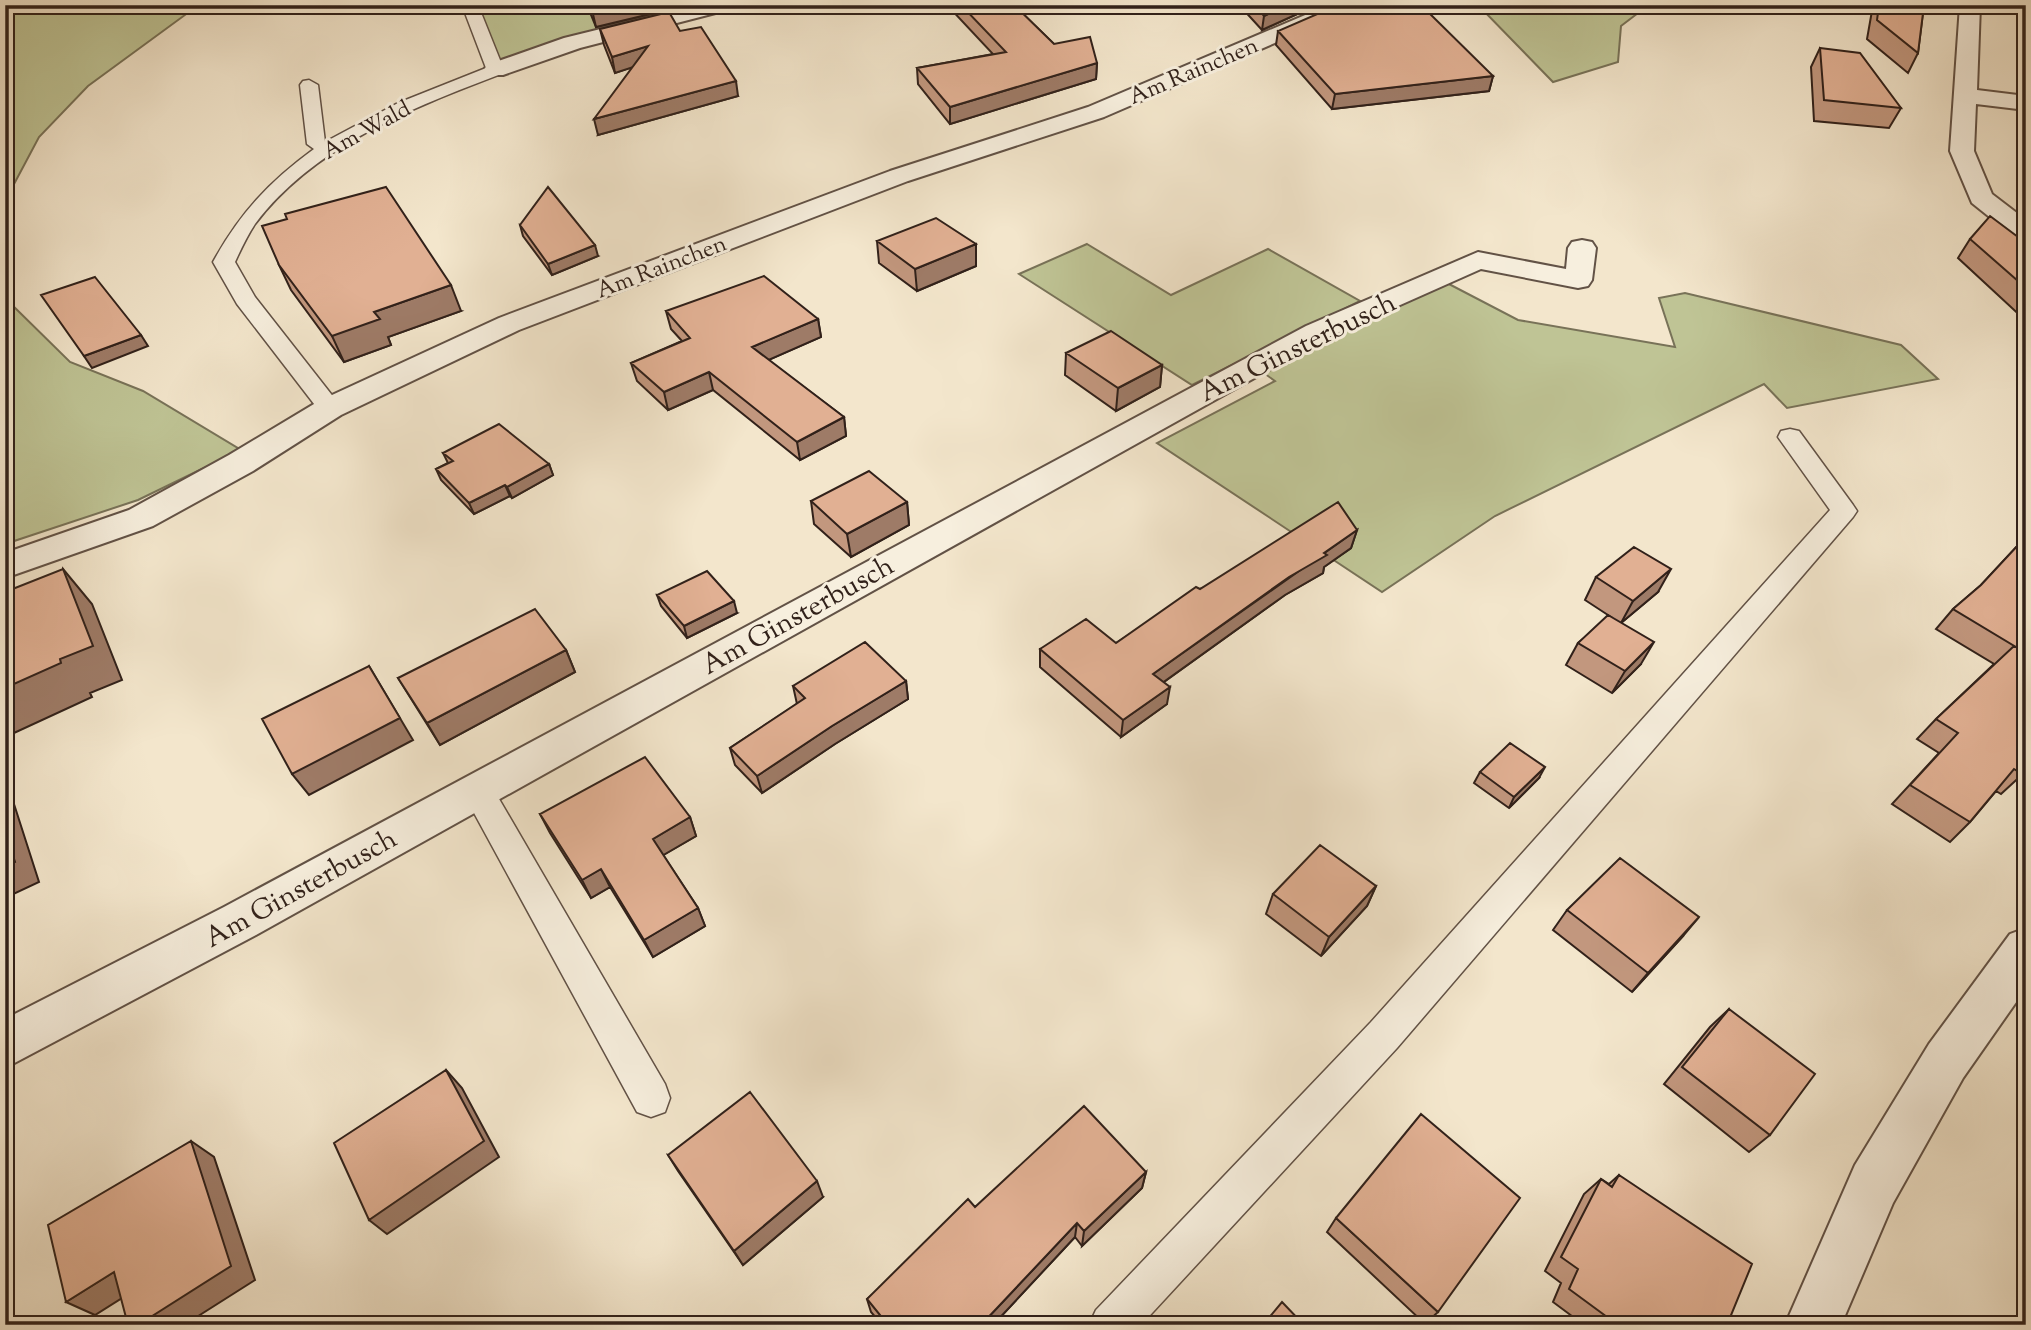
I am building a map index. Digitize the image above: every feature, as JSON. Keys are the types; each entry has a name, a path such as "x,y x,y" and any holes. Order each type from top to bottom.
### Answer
{"street":[{"name":"Am Wald","path":"495,70 572,43 724,5"},
{"path":"1970,5 1962,150 1981,198 2026,233"},
{"name":"Am Rainchen","path":"5,566 141,518 241,463 330,408 509,324 899,176 1096,112 1335,7"},
{"path":"1965,96 2026,103"},
{"name":"Am Ginsterbusch","path":"5,1045 240,921 1316,332 1478,260 1578,280 1582,248"},
{"path":"1813,1325 1874,1184 1946,1061 2026,949"}],"lane":[{"path":"470,5 495,70"},
{"name":"Am Wald","path":"330,408 245,299 224,262 246,222 292,173 320,152 354,131 423,98 495,70"},
{"path":"310,85 316,144"},
{"path":"1111,1325 1384,1035 1844,511 1790,437"},
{"path":"477,789 651,1098"}],"green space":[{"path":"5,5 186,5 189,12 88,86 39,137 13,186 5,191"},
{"path":"477,5 632,5 638,17 500,64"},
{"path":"1478,5 1633,5 1638,13 1621,26 1618,62 1553,82"},
{"path":"1087,244 1171,295 1268,249 1360,301 1192,385 1019,274"},
{"path":"1447,283 1518,320 1675,347 1659,298 1685,293 1901,345 1938,379 1787,408 1764,384 1495,516 1382,592 1157,443 1275,381 1261,371"},
{"path":"5,298 70,362 143,391 241,450 138,500 5,544"}],"building":[{"path":"590,5 613,5 592,10"},
{"path":"961,5 1014,5 1054,44 1090,37 1097,63 950,107 917,68 1006,52"},
{"path":"1255,5 1287,5 1264,16"},
{"path":"1338,5 1421,5 1493,76 1335,94 1278,31"},
{"path":"1879,5 1924,5 1918,53 1877,20"},
{"path":"669,12 680,31 701,27 736,81 594,119 648,46 612,57 600,29"},
{"path":"1820,48 1860,53 1901,108 1824,100"},
{"path":"386,187 451,285 374,312 380,319 332,336 279,265 262,226 287,219 285,214"},
{"path":"548,187 595,245 548,264 520,225"},
{"path":"1990,216 2026,243 2026,288 1970,239"},
{"path":"936,218 976,244 915,269 877,241"},
{"path":"764,276 818,319 752,347 844,417 797,442 709,372 664,392 631,363 690,338 666,311"},
{"path":"95,277 141,335 84,356 41,295"},
{"path":"1111,331 1162,365 1118,388 1066,353"},
{"path":"499,424 549,464 507,487 505,485 469,503 436,469 453,461 443,453"},
{"path":"869,471 907,502 847,534 811,501"},
{"path":"1338,502 1357,530 1324,553 1327,555 1289,577 1153,674 1170,687 1123,720 1040,649 1086,619 1116,643 1196,587 1200,589"},
{"path":"2020,543 2026,546 2026,653 1953,609 1981,585"},
{"path":"1634,547 1671,569 1633,601 1596,577"},
{"path":"63,569 93,646 60,659 61,663 5,688 5,592"},
{"path":"707,571 734,601 684,626 657,595"},
{"path":"535,609 566,650 427,723 398,678"},
{"path":"1608,615 1654,642 1625,671 1578,643"},
{"path":"865,642 906,681 757,776 730,748 805,698 793,686"},
{"path":"2014,646 2026,653 2026,771 2022,774 2014,769 1970,822 1910,785 1958,733 1936,719"},
{"path":"369,666 400,718 292,774 262,719"},
{"path":"1510,743 1545,767 1514,797 1480,772"},
{"path":"645,757 690,817 653,839 698,908 644,940 601,869 582,880 540,814"},
{"path":"5,831 15,862 5,866"},
{"path":"1320,845 1376,886 1329,937 1273,894"},
{"path":"1620,858 1699,917 1648,973 1567,910"},
{"path":"1729,1009 1815,1074 1770,1135 1682,1067"},
{"path":"446,1070 484,1141 369,1220 334,1143"},
{"path":"750,1092 817,1181 734,1251 668,1155"},
{"path":"1084,1106 1146,1172 1084,1231 1077,1223 981,1325 888,1325 867,1299 968,1199 975,1207"},
{"path":"1421,1114 1520,1198 1438,1312 1336,1218"},
{"path":"191,1141 231,1266 138,1325 128,1325 114,1272 66,1302 48,1225"},
{"path":"1619,1175 1752,1264 1727,1325 1618,1325 1569,1289 1578,1269 1561,1257 1601,1179 1612,1187"},
{"path":"1282,1302 1304,1325 1263,1325"}]}
